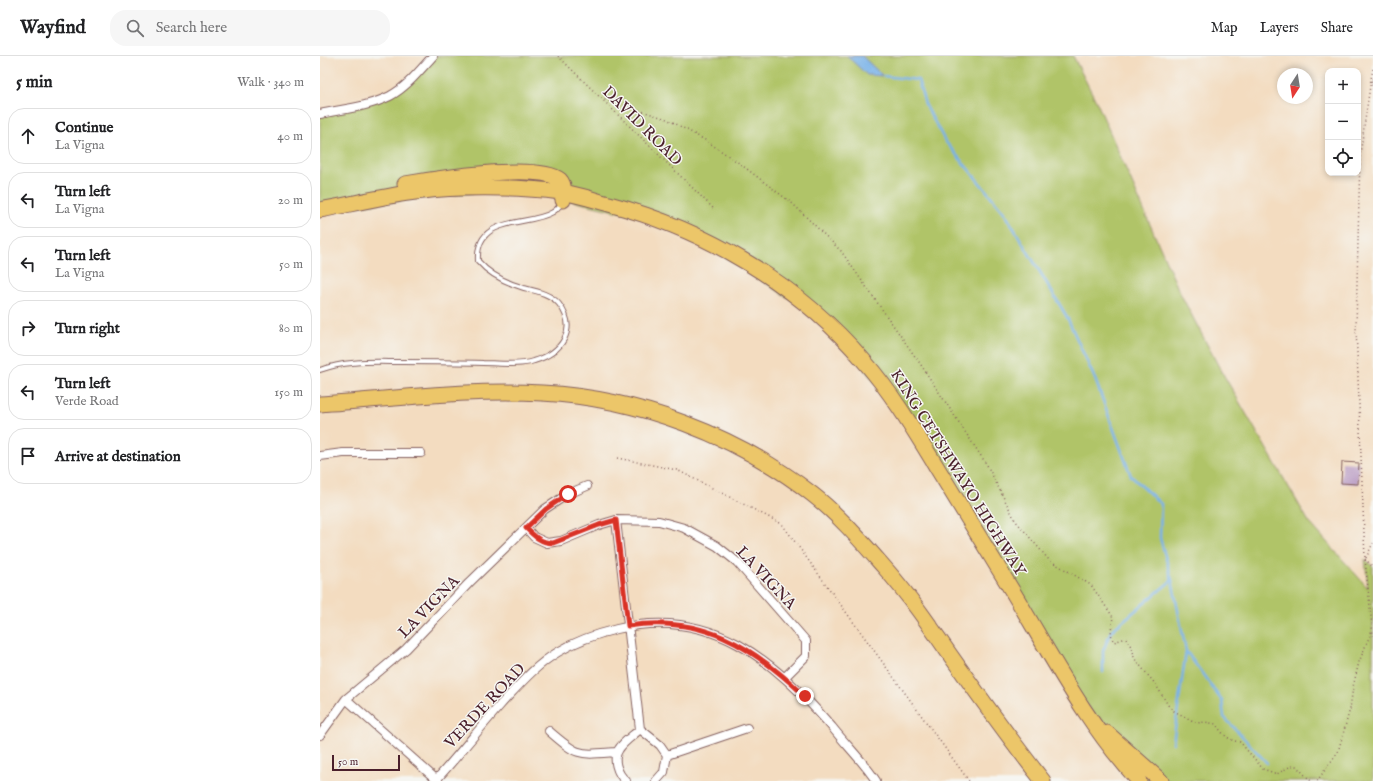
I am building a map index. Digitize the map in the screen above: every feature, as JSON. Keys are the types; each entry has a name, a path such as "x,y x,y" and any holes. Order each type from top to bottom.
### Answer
{"highway":[{"name":"KING CETSHWAYO HIGHWAY","path":"323,209 406,193 459,188 516,188 631,210 675,225 736,255 778,282 826,322 846,342 873,372 902,412 1015,594 1041,641 1113,752 1139,781"},
{"path":"320,404 479,392 570,395 620,404 668,418 716,436 744,450 814,496 854,534 875,557 912,601 1043,781"},
{"path":"1094,723 1112,736 1161,781"}],"street":[{"path":"320,114 366,105 389,96 413,78 433,56"},
{"path":"320,456 343,453 421,453"},
{"name":"LA VIGNA","path":"320,735 346,699 406,649 469,583 526,528 557,501 586,486"},
{"path":"616,520 640,729 660,745 667,755 664,772 656,781"},
{"name":"LA VIGNA","path":"526,528 538,539 547,543 553,543 616,520 659,521 672,524 717,546 737,562 806,641 806,656 785,677"},
{"name":"VERDE ROAD","path":"436,780 524,679 557,652 593,635 628,626 666,623 711,632 725,637 757,656 785,677 805,696 876,781"},
{"path":"346,699 436,780"},
{"path":"667,755 747,728"},
{"path":"626,781 617,768 617,752 620,747 640,729"},
{"path":"549,731 567,747 579,753 617,752"}],"lane":[{"path":"320,370 340,364 368,362 508,364 534,362 548,354 565,340 568,321 561,307 549,296 493,275 478,261 477,253 483,240 496,228 512,221 550,214 556,210 563,197"}],"path":[{"name":"DAVID ROAD","path":"558,56 714,209"},
{"path":"1373,69 1360,155 1356,327 1365,559 1373,636"},
{"path":"1372,79 1373,89"},
{"path":"601,98 637,108 673,122 705,140 739,163 793,204 841,251 879,304 986,465 1015,520 1049,560 1091,585 1113,617 1111,631 1112,641 1114,642 1126,638 1133,650 1134,658 1156,685 1168,705 1177,714 1197,724 1204,722 1216,724 1224,736 1233,742 1240,742 1263,769 1277,774 1291,766 1296,766 1311,781"},
{"path":"617,458 676,470 782,524 969,781"},
{"path":"1365,559 1373,543"},
{"path":"1365,559 1373,567"},
{"path":"1317,781 1338,752 1350,709 1359,662 1372,629"}],"green space":[{"path":"433,56 1073,56 1098,105 1179,291 1219,367 1309,522 1368,588 1365,559 1373,567 1373,781 1139,781 1126,768 918,436 826,322 675,225 516,188 320,210 320,114 389,96"}],"water":[{"path":"847,56 862,56 883,76 867,75"}],"building":[{"path":"1342,462 1359,463 1358,484 1341,483"}],"waterway":[{"path":"883,76 918,80 925,104 945,141 1004,212 1067,317 1095,379 1131,476 1161,504 1160,538 1172,580 1186,651 1222,701 1224,717 1267,763"},
{"path":"1103,672 1103,651 1111,631 1172,580"},
{"path":"1173,743 1186,651"}],"route":[{"path":"568,494 546,509 526,528 534,537 547,543 553,543 616,520 628,626 666,623 698,628 725,637 757,656 785,677 805,696"}]}
